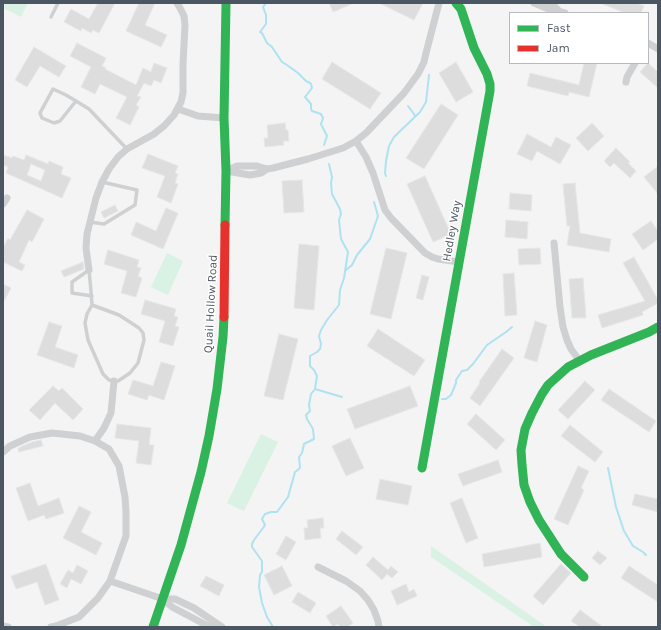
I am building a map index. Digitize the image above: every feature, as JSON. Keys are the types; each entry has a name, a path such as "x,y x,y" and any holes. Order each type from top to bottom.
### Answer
{"street":[{"path":"89,270 86,248 89,221 102,182 109,169 118,157 127,149 154,134 164,126 174,115 181,102 183,93 185,25 184,16 177,3"},
{"name":"Quail Hollow Road","path":"153,627 194,502 209,436 217,389 224,322 226,171 224,118 226,3"},
{"path":"226,171 250,175 261,173 267,169 308,160 343,148 356,141 366,133 404,93 418,74 425,58 439,3"},
{"name":"Hedley Way","path":"422,468 490,91 488,74 474,48 460,9 456,3"},
{"path":"534,3 562,12"},
{"path":"550,3 562,12"},
{"path":"649,44 658,49"},
{"path":"626,82 627,77 634,64"},
{"path":"178,109 198,116 224,118"},
{"path":"356,141 366,157 385,210 391,218 425,253 438,260 459,262"},
{"path":"554,243 563,327 567,340 579,360"},
{"path":"584,578 561,554 530,502 524,485 521,450 525,429 542,394 548,385 560,374 579,360 658,327"},
{"path":"95,441 111,414 114,381"},
{"path":"3,452 10,446 30,437 52,433 80,436 95,441 109,449 119,466 124,489 126,536 110,581 98,598 79,617 51,627"},
{"path":"318,567 346,581 360,591 374,610 379,627"},
{"path":"110,581 163,599 172,607 210,627 222,627"},
{"path":"3,626 8,627"}],"lane":[{"path":"51,17 58,3"},
{"path":"76,101 60,121 54,123 42,118 40,113 53,89 66,95 76,101 89,109 127,149"},
{"path":"89,221 104,224 135,206 137,190 102,182"},
{"path":"92,296 72,293 72,282 89,270 92,296 92,305 87,314 85,323 88,340 103,374 109,380 118,381 130,373 138,363 144,340 143,333 139,328 119,315 92,305"}],"green space":[{"path":"3,3 28,3 21,17 3,8"},
{"path":"167,253 183,261 168,295 151,287"},
{"path":"261,434 278,442 244,511 227,503"},
{"path":"431,546 547,627 534,627 431,557"}],"building":[{"path":"98,3 115,3 99,33 93,30 91,33 82,28 81,31 64,22 71,9 89,19"},
{"path":"139,3 155,3 145,25 167,35 161,47 126,31"},
{"path":"329,3 354,3 333,12"},
{"path":"379,3 423,3 414,20"},
{"path":"600,3 636,3 644,6 641,12 622,12"},
{"path":"77,43 106,58 102,66 106,68 105,69 136,85 143,68 151,72 154,63 167,68 161,83 154,80 151,86 144,83 137,96 141,97 136,105 139,107 130,125 116,118 127,97 100,84 95,94 81,87 91,67 70,56"},
{"path":"34,47 66,66 59,77 40,66 27,87 15,80"},
{"path":"332,62 381,93 370,109 322,79"},
{"path":"456,62 473,92 456,102 439,73"},
{"path":"584,64 597,64 589,97 569,92 568,96 527,86 530,73 579,85"},
{"path":"649,64 658,72 658,88 640,72"},
{"path":"441,104 458,115 424,169 406,158"},
{"path":"285,123 286,130 288,130 289,141 283,141 284,145 265,147 264,138 268,138 267,125"},
{"path":"592,123 604,136 588,151 576,138"},
{"path":"527,134 551,147 556,137 571,145 560,164 537,151 532,161 517,154"},
{"path":"616,148 630,162 628,163 636,171 630,178 614,163 610,167 604,161"},
{"path":"148,154 178,166 175,173 178,174 175,183 178,184 171,203 157,197 165,176 142,168"},
{"path":"3,155 12,158 13,156 24,160 26,155 48,164 49,161 63,167 61,174 71,178 62,198 6,173 8,167 3,165","holes":["31,164 45,170 41,181 27,175"]},
{"path":"658,166 658,194 644,177"},
{"path":"425,176 451,234 433,242 407,184"},
{"path":"302,180 304,212 284,213 282,181"},
{"path":"575,183 580,233 611,239 609,252 567,245 570,226 567,226 563,184"},
{"path":"510,193 532,195 531,211 509,209"},
{"path":"115,205 118,211 104,218 101,212"},
{"path":"166,208 178,213 163,249 131,235 136,222 156,231"},
{"path":"27,210 44,219 32,242 29,240 19,262 25,265 22,271 3,262 3,248 8,238 10,240"},
{"path":"506,220 528,222 527,239 505,237"},
{"path":"651,221 658,231 658,239 643,250 632,234"},
{"path":"299,244 319,246 314,310 294,308"},
{"path":"386,248 407,253 391,319 370,314"},
{"path":"540,248 541,264 519,265 518,249"},
{"path":"108,250 139,260 137,267 141,268 138,276 142,278 136,297 121,293 127,271 104,264"},
{"path":"634,257 658,300 658,303 642,312 643,315 602,328 598,315 645,301 623,263"},
{"path":"83,262 84,269 64,277 61,271"},
{"path":"514,273 517,315 505,316 503,274"},
{"path":"422,275 429,277 423,300 416,298"},
{"path":"583,278 586,318 572,318 569,279"},
{"path":"3,284 11,288 3,303"},
{"path":"145,300 176,309 174,316 178,317 175,326 179,327 173,346 159,342 165,321 141,314"},
{"path":"535,321 547,325 537,362 524,358"},
{"path":"49,322 62,326 55,347 78,355 74,368 37,355"},
{"path":"378,329 425,360 414,376 367,346"},
{"path":"279,334 298,339 283,400 264,396"},
{"path":"502,349 514,358 480,406 470,398 480,383 479,382"},
{"path":"161,362 175,366 164,400 149,395 147,400 128,394 133,380 153,386"},
{"path":"585,381 595,390 568,419 558,410"},
{"path":"53,386 59,391 62,388 83,409 73,420 55,403 40,420 29,410"},
{"path":"410,386 418,406 355,429 347,409"},
{"path":"609,389 656,421 649,432 601,400"},
{"path":"476,414 505,440 496,450 467,424"},
{"path":"117,424 151,428 149,445 154,445 151,465 136,463 139,441 115,438"},
{"path":"570,425 603,452 595,462 561,436"},
{"path":"350,438 364,468 346,476 332,446"},
{"path":"41,440 43,446 19,452 18,448"},
{"path":"498,460 502,472 463,486 458,474"},
{"path":"578,466 589,471 581,488 584,490 568,525 554,519"},
{"path":"380,479 412,486 408,505 376,499"},
{"path":"30,483 38,506 59,498 64,513 46,519 44,515 28,521 16,488"},
{"path":"635,494 658,499 658,512 632,505"},
{"path":"462,498 478,538 466,543 450,503"},
{"path":"79,506 91,512 81,532 102,543 96,555 63,538"},
{"path":"323,518 324,528 320,528 321,538 305,540 304,528 308,528 307,520"},
{"path":"342,531 363,547 356,555 336,539"},
{"path":"286,536 296,542 286,560 276,554"},
{"path":"540,543 542,557 484,567 482,554"},
{"path":"598,551 607,558 600,565 592,558"},
{"path":"373,557 388,570 391,566 398,572 392,578 387,574 382,580 366,565"},
{"path":"46,564 59,600 45,605 37,582 16,589 11,576"},
{"path":"561,564 571,573 543,605 533,596"},
{"path":"77,565 88,571 81,584 71,579 67,588 60,584 68,570 73,573"},
{"path":"282,566 292,586 274,595 264,575"},
{"path":"629,566 658,585 658,602 621,578"},
{"path":"206,576 224,585 219,596 200,586"},
{"path":"406,584 409,592 414,589 417,596 397,605 391,591"},
{"path":"298,592 316,603 310,613 292,602"},
{"path":"341,606 353,623 347,627 340,627 338,624 333,627 326,616"},
{"path":"580,610 603,627 580,627 571,621"}],"waterway":[{"path":"266,3 263,7 266,15 266,24 260,32 282,62 311,84 312,88 305,97 311,104 312,111 321,114 323,118 321,124 327,136 324,145"},
{"path":"386,176 386,161 389,146 394,137 420,112 426,102 429,75"},
{"path":"408,106 415,117"},
{"path":"273,627 267,617 262,603 259,587 260,575 262,572 262,561 252,547 252,544 265,525 262,519 265,514 277,512 288,497 295,472 300,467 299,457 302,453 304,444 314,439 313,429 306,415 310,411 309,405 311,394 315,389 317,376 310,366 310,356 320,349 321,344 319,336 321,330 339,305 340,290 344,278 348,252 341,239 339,220 341,214 332,194 332,177 329,164"},
{"path":"346,270 352,265 357,255 370,239 378,216 374,202"},
{"path":"442,399 446,399 451,395 456,380 462,371 467,370 473,364 487,345 512,327"},
{"path":"315,389 342,397"},
{"path":"608,468 616,507 624,531 633,546 646,555"}],"traffic: fast":[{"path":"225,225 226,171 224,118 226,3"},
{"path":"422,468 490,91 490,84 487,74 474,48 461,9 456,3"},
{"path":"153,627 181,545 201,472 217,389 224,317"},
{"path":"584,577 561,554 539,520 530,502 524,485 522,465 521,450 525,429 532,413 548,385 568,367 591,355 658,327"}],"traffic: jam":[{"path":"224,317 225,225"}]}
